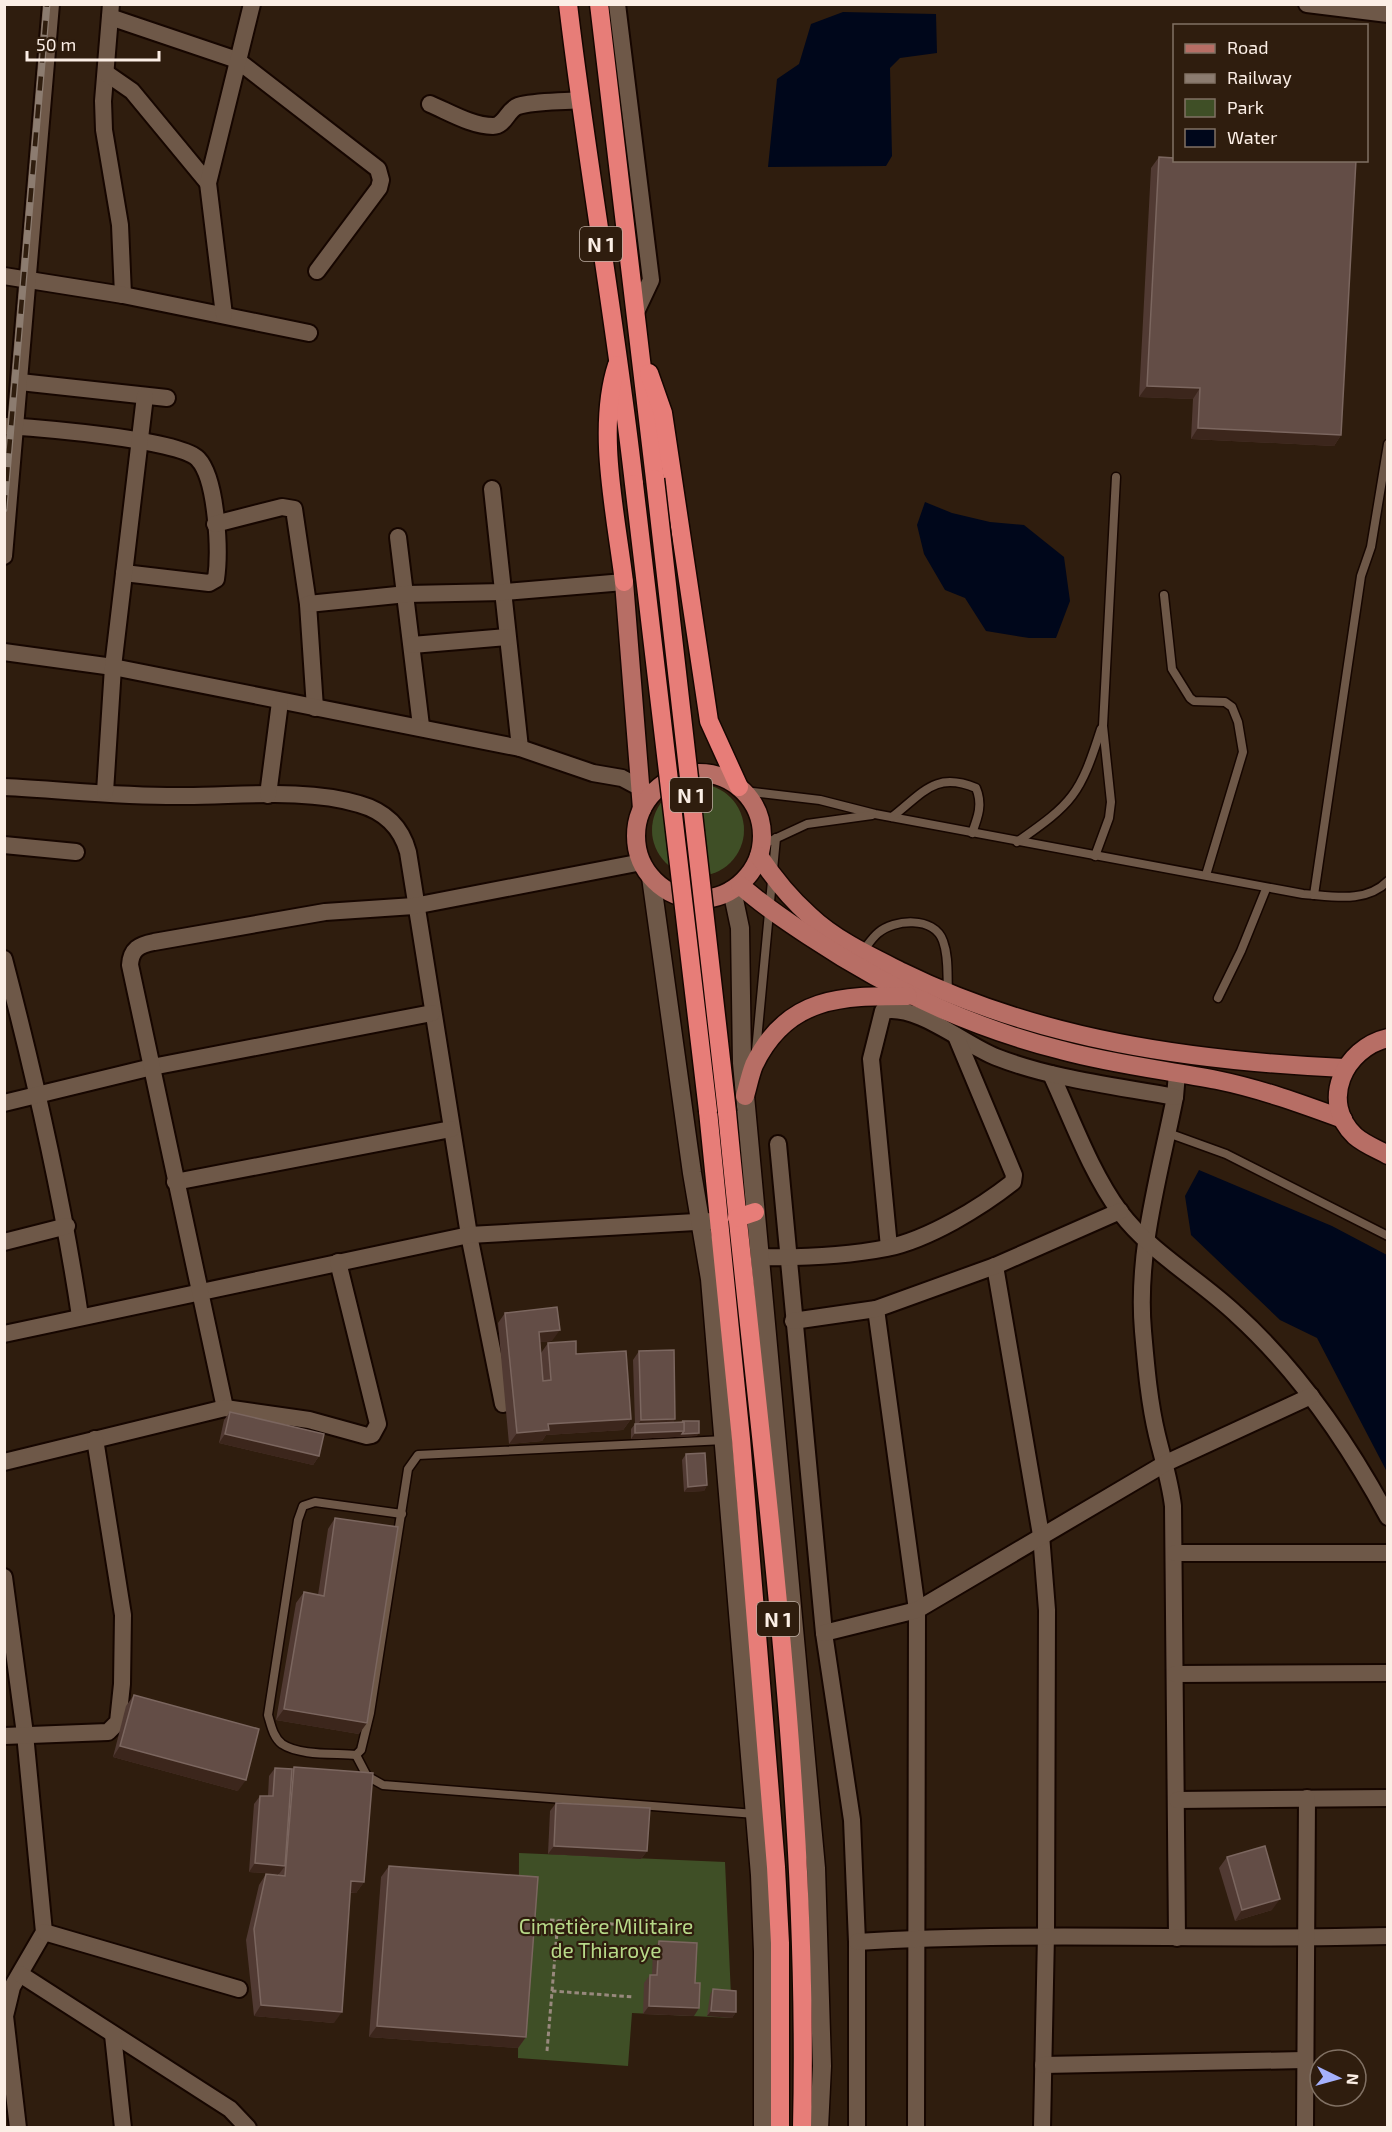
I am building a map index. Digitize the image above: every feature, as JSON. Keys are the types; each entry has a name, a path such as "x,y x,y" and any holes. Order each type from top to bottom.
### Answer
{"highway":[{"name":"N 1","path":"567,4 579,100 619,360 708,1111 709,1221 776,1867 780,1943 780,2127"},
{"name":"N 1","path":"599,4 727,1112 736,1218 769,1519 793,1797 803,1990 802,2127"},
{"path":"640,358 652,379 663,413 709,721 742,789"},
{"path":"619,360 609,388 608,412 624,582"},
{"path":"736,1218 755,1212"}],"main road":[{"path":"624,582 646,790 637,836 646,870 665,889 681,897 699,899 716,897 736,887 751,872 766,846"},
{"path":"646,790 674,778 694,773 715,774 742,789 755,807 762,826 772,874 808,915 862,952 948,992 1043,1025 1146,1049 1261,1064 1344,1068"},
{"path":"736,887 847,961 910,996 961,1019 1024,1040 1092,1057 1268,1092 1343,1119"},
{"path":"745,1096 754,1066 769,1039 811,1006 835,998 910,996"},
{"path":"1388,1038 1374,1041 1356,1052 1344,1068 1338,1093 1343,1119 1354,1135 1388,1155"}],"street":[{"path":"4,556 10,427 20,382 51,4"},
{"path":"224,315 208,183 252,4"},
{"path":"617,4 651,280 635,314"},
{"path":"1307,4 1388,14"},
{"path":"123,295 120,225 104,130 111,11 237,60 378,169 379,188 317,271"},
{"path":"106,74 132,91 208,183"},
{"path":"430,104 473,121 494,126 502,123 509,112 518,106 579,100"},
{"path":"4,276 123,295 309,333"},
{"path":"20,382 167,398"},
{"path":"105,792 113,667 145,396"},
{"path":"10,427 141,440 196,456 207,469 215,524 218,562 216,579 209,583 124,573"},
{"path":"492,489 520,748"},
{"path":"215,524 282,507 294,509 308,604 315,708"},
{"path":"398,537 422,726"},
{"path":"308,604 407,594 504,592 624,582"},
{"path":"412,645 507,637"},
{"path":"4,652 113,667 280,702 422,726 520,748 646,790"},
{"path":"268,795 280,702"},
{"path":"4,787 183,796 268,795 345,800 380,812 395,824 404,836 469,1235 503,1404"},
{"path":"4,845 76,852"},
{"path":"4,1334 200,1290 469,1235 709,1221 646,870 414,906 325,912 142,944 131,956 130,965 175,1182 200,1290 225,1408"},
{"path":"736,887 740,928 739,1012 745,1096 816,1868 822,2066 819,2127"},
{"path":"4,959 39,1095 67,1226 80,1316"},
{"path":"889,1247 871,1059 883,1011 892,1009 932,1022 996,1057 1051,1074 1175,1097"},
{"path":"4,1103 152,1067 432,1013"},
{"path":"759,1257 788,1258 889,1247 958,1219 1013,1182 1014,1175 956,1036"},
{"path":"1177,1073 1175,1097 1147,1240 1142,1290 1143,1329 1153,1411 1166,1463 1173,1506 1177,1938"},
{"path":"1051,1074 1094,1167 1120,1211 1147,1240 1235,1312 1263,1340 1311,1396 1348,1448 1388,1517"},
{"path":"175,1182 451,1128"},
{"path":"778,1144 824,1634 852,1820 857,1942 857,2127"},
{"path":"793,1321 876,1309 996,1266 1120,1211"},
{"path":"4,1242 67,1226"},
{"path":"4,1462 225,1408 309,1420 367,1436 377,1431 378,1424 338,1262"},
{"path":"996,1266 1041,1535 1047,1610 1046,1934 1042,2127"},
{"path":"876,1309 917,1610 916,2127"},
{"path":"824,1634 917,1610 1166,1463 1311,1396"},
{"path":"4,1736 108,1732 118,1722 122,1684 123,1615 95,1439"},
{"path":"732,1440 763,1952 763,2127"},
{"path":"1175,1553 1388,1553"},
{"path":"4,1577 25,1734 44,1932 20,1974 8,2000 5,2016 18,2127"},
{"path":"1175,1674 1388,1673"},
{"path":"1177,1800 1388,1797"},
{"path":"1305,2127 1307,1798"},
{"path":"44,1932 239,1989"},
{"path":"857,1942 1046,1934 1305,1939 1388,1936"},
{"path":"20,1974 230,2109 248,2127"},
{"path":"114,2035 123,2127"},
{"path":"1043,2065 1304,2060"}],"lane":[{"path":"1314,895 1361,576 1371,548 1388,444"},
{"path":"1095,856 1107,824 1111,802 1102,726 1116,477"},
{"path":"1164,596 1172,669 1194,701 1226,702 1232,707 1238,722 1243,752 1206,875"},
{"path":"1017,842 1071,800 1089,767 1102,726"},
{"path":"892,818 942,781 957,780 976,788 980,798 979,814 972,833"},
{"path":"742,789 820,800 892,818 1206,875 1266,889 1314,895 1362,897 1374,892 1388,881"},
{"path":"766,846 807,824 825,819 876,814"},
{"path":"754,1066 771,910 772,874"},
{"path":"1218,998 1241,951 1266,889"},
{"path":"862,952 878,933 893,924 908,921 928,926 943,938 947,958 948,992"},
{"path":"1168,1132 1226,1154 1388,1236"},
{"path":"402,1514 315,1502 303,1506 298,1520 268,1715 274,1735 283,1744 303,1750 356,1755 362,1750 370,1713 402,1514 408,1469 418,1455 732,1440"},
{"path":"356,1755 367,1776 383,1785 755,1814"}],"path":[{"path":"550,1920 643,1926"},
{"path":"547,2051 558,1920"},
{"path":"552,1991 634,1997"}],"green space":[{"path":"689,784 707,784 724,791 737,804 744,821 744,839 737,856 724,869 707,876 689,876 672,869 659,856 652,839 652,821 659,804 672,791"},
{"name":"Cimetière Militaire de Thiaroye","path":"519,1853 725,1862 732,2018 632,2013 628,2066 518,2058"}],"water":[{"path":"843,12 936,14 937,53 900,58 890,68 892,156 886,166 768,167 777,79 799,64 811,24"},
{"path":"925,502 952,513 990,522 1024,525 1064,557 1070,601 1056,638 1029,638 986,631 965,598 945,590 924,554 917,525"},
{"path":"1199,1170 1332,1226 1387,1255 1387,1472 1317,1338 1280,1320 1191,1235 1185,1196"}],"building":[{"path":"1159,157 1173,158 1173,162 1356,162 1341,435 1198,428 1200,388 1147,386"},
{"path":"557,1307 560,1330 539,1332 543,1381 551,1380 548,1343 576,1341 576,1354 626,1351 631,1419 548,1424 549,1430 517,1433 505,1313"},
{"path":"674,1350 675,1419 641,1420 639,1351"},
{"path":"230,1412 324,1434 319,1456 225,1434"},
{"path":"682,1421 699,1421 699,1433 682,1434 684,1422"},
{"path":"684,1422 684,1431 635,1433 635,1424"},
{"path":"705,1453 707,1485 688,1487 686,1454"},
{"path":"335,1518 398,1527 367,1723 284,1709 304,1592 324,1596"},
{"path":"134,1695 259,1729 246,1780 120,1746"},
{"path":"294,1767 373,1773 364,1882 351,1881 342,2012 261,2005 254,1929 266,1874 285,1876"},
{"path":"275,1768 292,1769 285,1866 255,1863 260,1796 273,1796"},
{"path":"556,1803 650,1808 647,1851 554,1846"},
{"path":"1265,1846 1280,1899 1242,1910 1227,1857"},
{"path":"389,1866 538,1877 526,2037 377,2026"},
{"path":"659,1941 697,1943 695,1983 700,1983 699,2008 649,2006 650,1975 657,1975"},
{"path":"713,1989 736,1991 736,2012 711,2011"}],"railway":[{"path":"4,509 47,4"}]}
